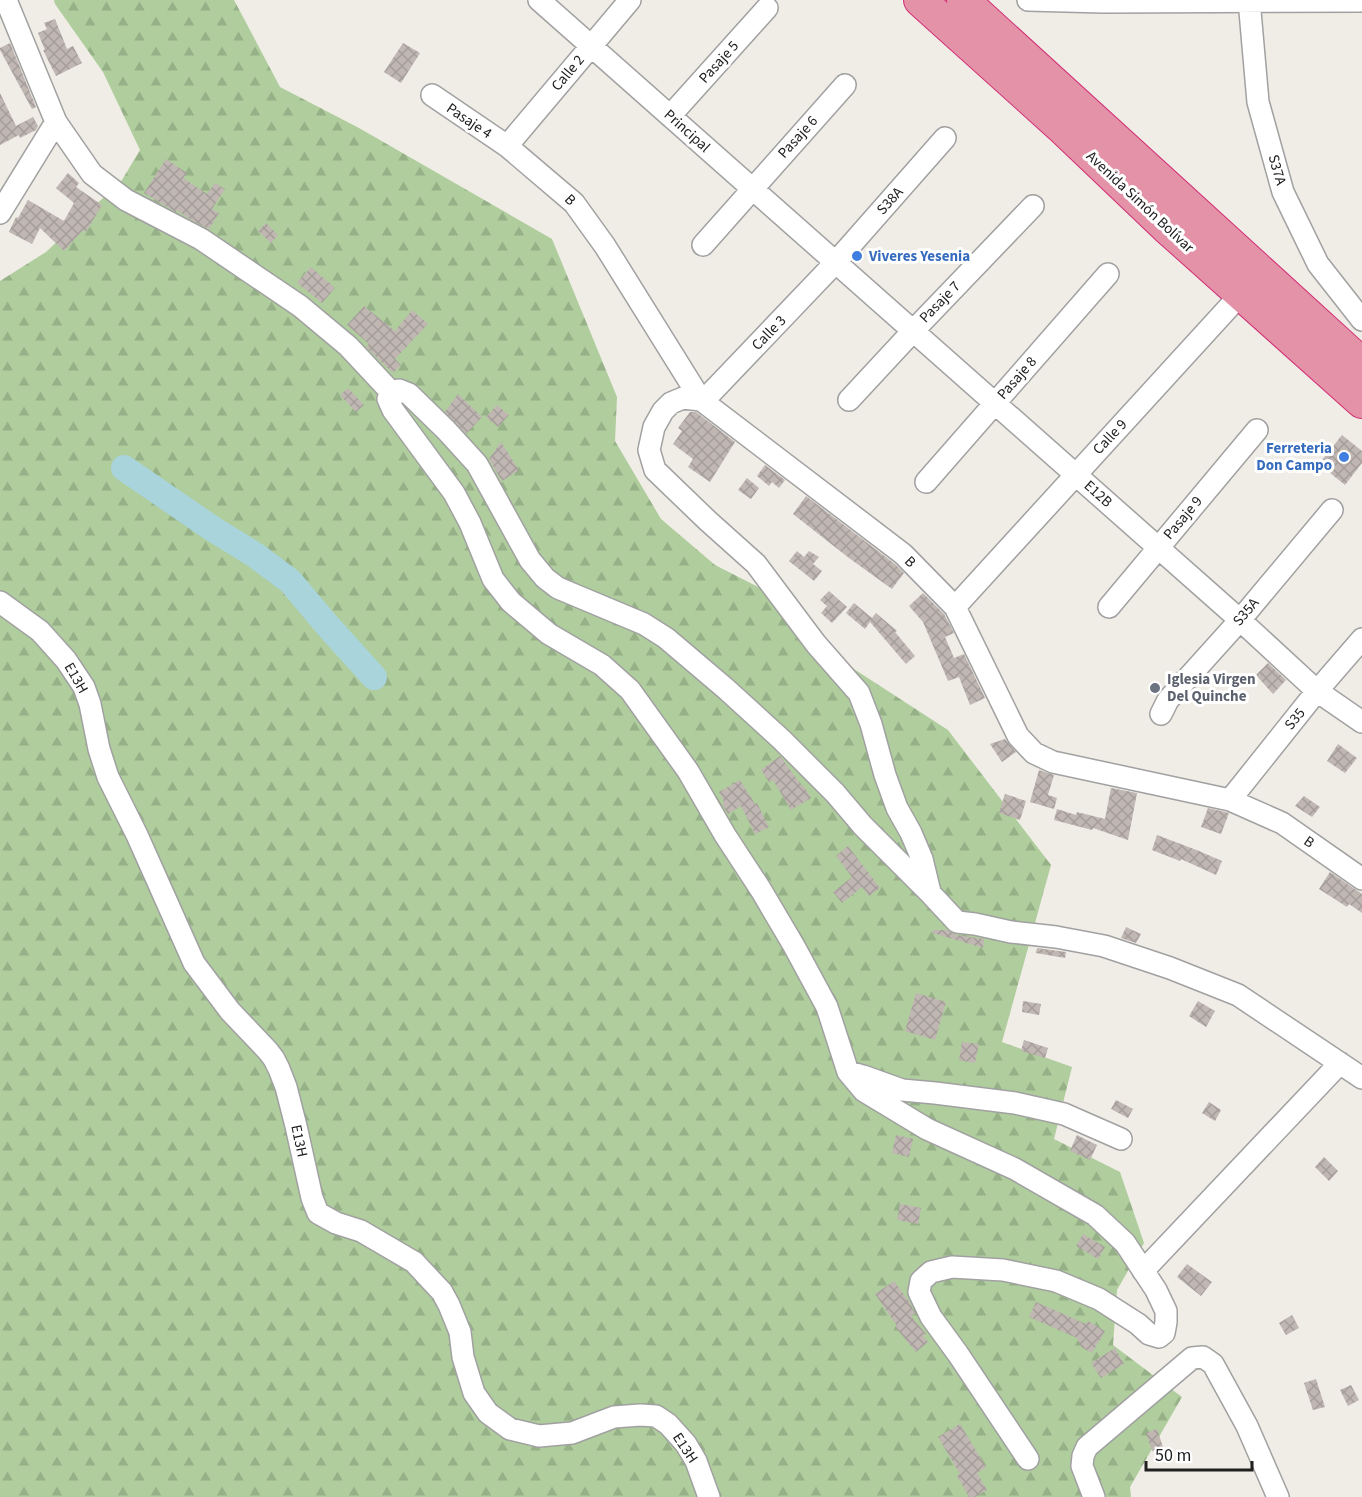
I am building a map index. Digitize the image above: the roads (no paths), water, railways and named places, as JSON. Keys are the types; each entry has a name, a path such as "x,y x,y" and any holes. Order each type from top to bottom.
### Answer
{"highway":[{"name":"Avenida Simón Bolívar","path":"920,0 1060,126 1166,227 1362,402"},
{"name":"Avenida Simón Bolívar","path":"963,0 1362,364"},
{"path":"963,37 1005,68 1013,68 1021,53"}],"street":[{"path":"6,0 56,122 92,174 126,200 201,239 300,306 348,346 390,392"},
{"name":"Principal","path":"539,0 835,263"},
{"name":"Calle 2","path":"507,146 630,0"},
{"path":"1028,0 1362,1"},
{"name":"S37A","path":"1249,0 1258,102 1283,192 1318,264 1362,320"},
{"name":"Pasaje 5","path":"670,116 767,8"},
{"name":"Pasaje 6","path":"703,245 845,85"},
{"name":"Pasaje 4","path":"432,95 507,146"},
{"path":"0,213 56,122"},
{"name":"S38A","path":"835,263 945,138"},
{"name":"B","path":"507,146 574,203 605,246 701,400 903,554 955,607 1018,736 1034,753 1053,762 1230,800 1282,823 1362,879"},
{"name":"Pasaje 7","path":"849,400 1033,206"},
{"name":"E12B","path":"835,263 914,330 1240,620 1317,692 1362,722"},
{"name":"Calle 3","path":"701,400 709,395 835,263"},
{"name":"Pasaje 8","path":"926,482 1108,274"},
{"name":"Calle 9","path":"955,607 1240,294"},
{"path":"390,392 399,390 409,394 477,464 530,560 545,578 558,588 644,624 666,638 782,740 957,922 1104,946 1170,968 1238,995 1362,1078"},
{"path":"390,392 388,399 393,410 454,493 470,523 493,579 511,602 549,634 602,665 630,690 688,771 724,835 761,890 794,946 827,1007 848,1072 864,1091 927,1129 1015,1169 1095,1215 1125,1244 1156,1290 1166,1311 1164,1333 1159,1337 1149,1334 1138,1324 1099,1299 1056,1281 1003,1270 951,1267 931,1272 921,1281 920,1292 931,1317 1028,1459"},
{"path":"701,400 683,398 671,403 663,411 654,427 649,450 655,470 756,564 816,644 858,693 872,724 885,775 897,808 922,859 930,893"},
{"name":"Pasaje 9","path":"1109,607 1257,430"},
{"name":"S35A","path":"1161,714 1168,700 1240,620 1332,510"},
{"name":"E13H","path":"0,602 40,631 66,660 84,687 108,777 137,835 194,963 230,1011 268,1051 279,1070 286,1087 312,1198 318,1213 336,1223 362,1232 414,1262 442,1292 460,1332 468,1376 474,1393 488,1413 510,1429 539,1436 572,1433 614,1417 656,1416 668,1424 686,1444 696,1461 709,1497"},
{"name":"S35","path":"1230,800 1362,639"},
{"path":"1143,1271 1340,1063"},
{"path":"848,1072 902,1090 1015,1103 1064,1114 1122,1139"},
{"path":"1094,1497 1082,1466 1087,1447 1192,1358 1203,1357 1213,1364 1247,1426 1278,1497"}],"waterway":[{"path":"124,468 290,581 374,677"}],"place":[{"name":"Viveres Yesenia","path":"857,256"},
{"name":"Ferreteria Don Campo","path":"1344,457"},
{"name":"Iglesia Virgen Del Quinche","path":"1155,688"}]}
